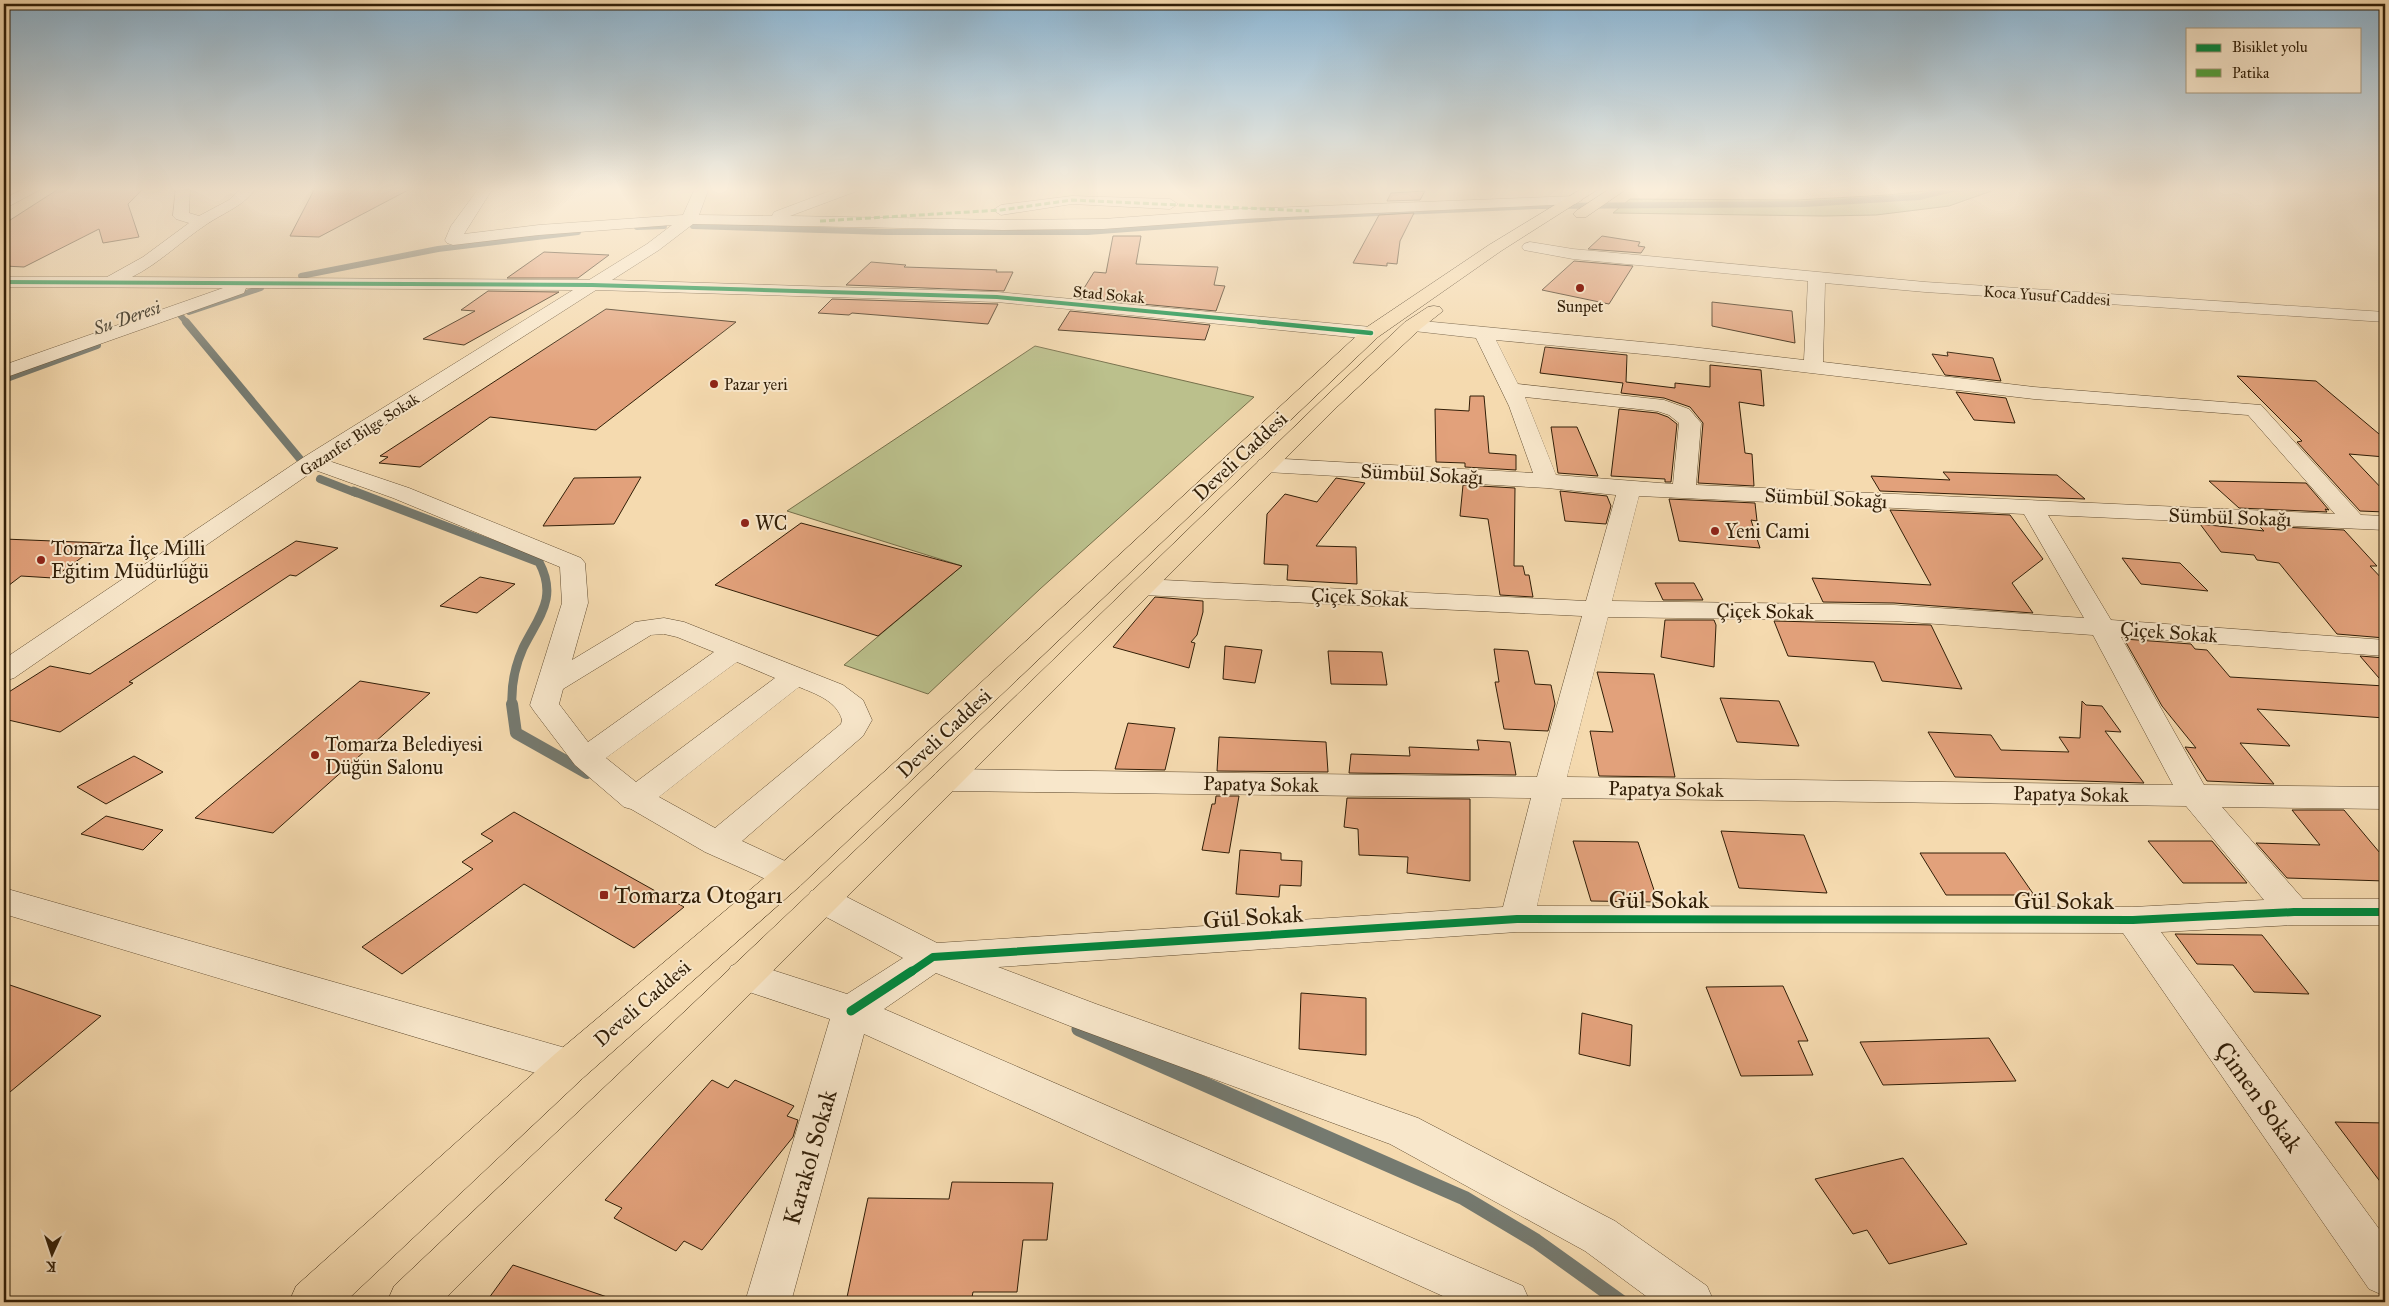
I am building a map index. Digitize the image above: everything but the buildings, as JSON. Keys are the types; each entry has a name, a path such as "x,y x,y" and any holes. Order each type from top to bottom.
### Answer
{"main road":[{"name":"Develi Caddesi","path":"312,1302 569,1066 788,877 1371,333 1494,249"},
{"name":"Develi Caddesi","path":"410,1302 947,780 1267,465 1412,326 1527,249"}],"street":[{"path":"108,282 131,273 165,249"},
{"name":"Gazanfer Bilge Sokak","path":"4,672 312,462 650,249"},
{"name":"Koca Yusuf Caddesi","path":"1543,249 1583,255 1935,287 2385,317"},
{"path":"1813,367 1817,276"},
{"name":"Stad Sokak","path":"4,282 592,285 997,297 1371,333"},
{"path":"4,372 256,283"},
{"path":"1412,326 1665,350 2034,393 2254,409 2355,522"},
{"path":"1483,332 1510,389 1547,481"},
{"path":"1510,389 1644,403 1661,406 1684,415 1690,423 1684,491"},
{"path":"312,462 401,493 572,562 575,603 544,705 586,758 635,798 717,844 788,877"},
{"name":"Sümbül Sokağı","path":"1267,465 1547,481 1629,489 2385,523"},
{"path":"1517,919 1549,788 1629,489"},
{"path":"2032,508 2102,627 2194,795 2294,912"},
{"name":"Çiçek Sokak","path":"1143,587 1598,609 1894,613 2385,648"},
{"path":"550,685 644,628 664,626 684,630 797,675 833,691 852,707 857,720 853,729 717,844"},
{"path":"586,758 734,651"},
{"path":"635,798 797,675"},
{"name":"Papatya Sokak","path":"947,780 2385,798"},
{"path":"823,900 933,957 1083,1015 1404,1131 1600,1236 1691,1302"},
{"path":"5,903 569,1066"},
{"name":"Gül Sokak","path":"933,957 1517,919 2133,920 2294,912 2385,912"},
{"name":"Çimen Sokak","path":"2133,920 2385,1274"},
{"path":"851,1011 933,957"},
{"path":"744,976 851,1011 1507,1302"},
{"name":"Karakol Sokak","path":"768,1302 851,1011"}],"green space":[{"path":"1035,346 1254,397 1040,589 928,694 844,665 962,566 787,511"}],"waterway":[{"name":"Su Deresi","path":"301,276 438,249"},
{"name":"Su Deresi","path":"189,312 261,288"},
{"path":"180,315 187,323"},
{"path":"186,322 300,459"},
{"name":"Su Deresi","path":"4,379 97,345"},
{"path":"320,479 356,493"},
{"path":"353,491 539,562 547,586 547,597 518,662 514,676 512,704"},
{"path":"512,704 516,733 587,773"},
{"path":"1079,1029 1464,1198 1536,1241 1621,1302"}],"cycle path":[{"path":"4,282 592,285 997,297 1371,333"},
{"path":"851,1011 933,957 1517,919 2133,920 2294,912 2385,912"}],"place":[{"name":"Sunpet","path":"1580,288"},
{"name":"Pazar yeri","path":"714,384"},
{"name":"WC","path":"745,523"},
{"name":"Yeni Cami","path":"1715,531"},
{"name":"Tomarza İlçe Milli Eğitim Müdürlüğü","path":"41,560"},
{"name":"Tomarza Belediyesi Düğün Salonu","path":"315,755"},
{"name":"Tomarza Otogarı","path":"604,895"}]}
